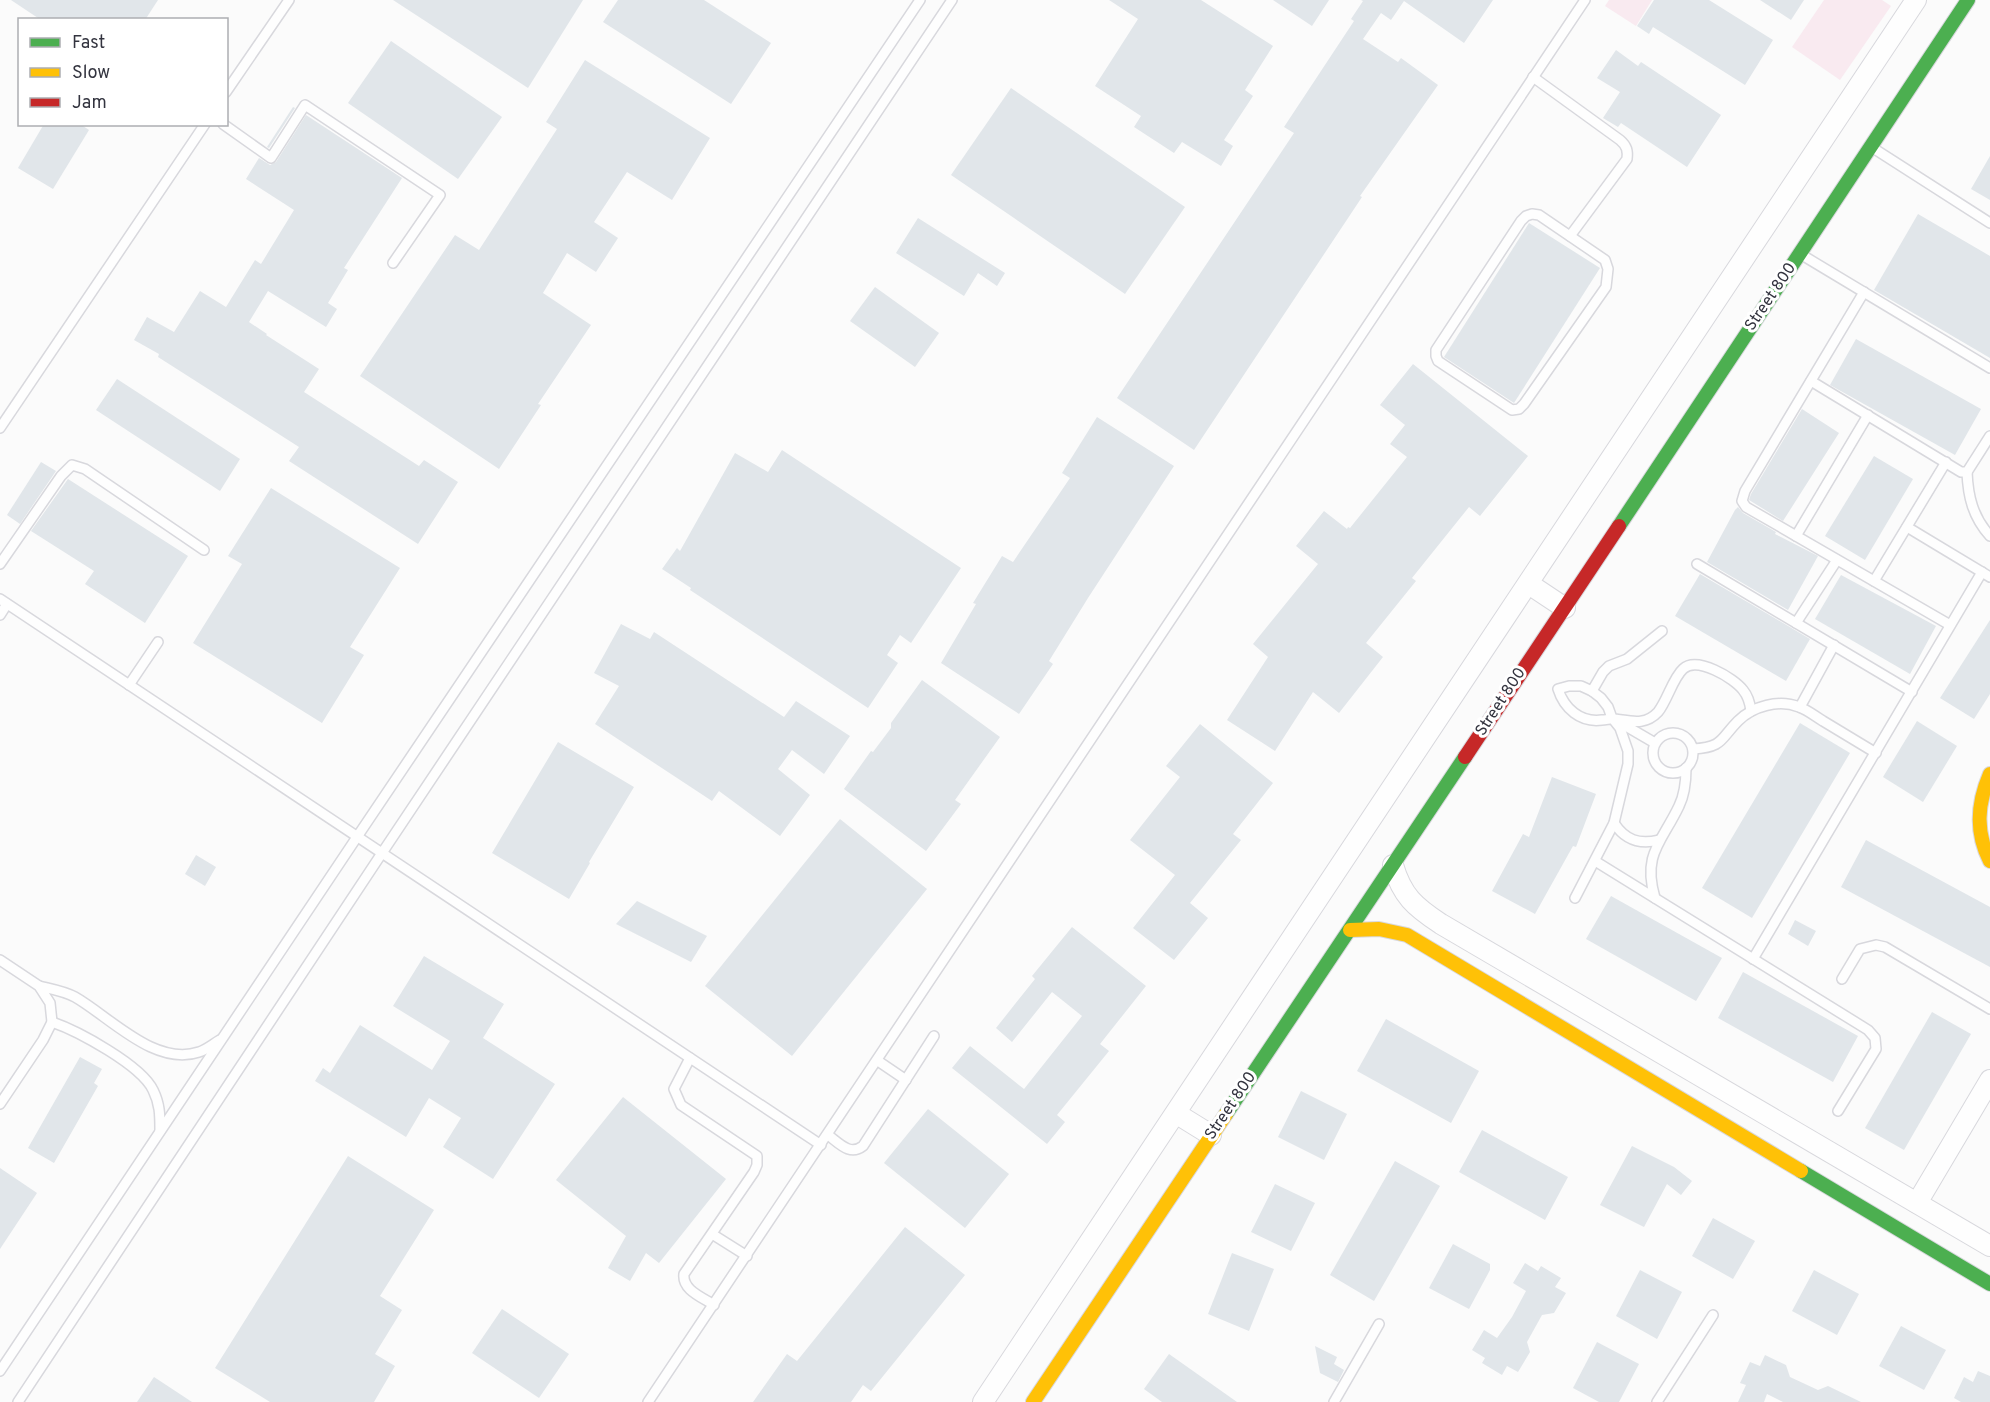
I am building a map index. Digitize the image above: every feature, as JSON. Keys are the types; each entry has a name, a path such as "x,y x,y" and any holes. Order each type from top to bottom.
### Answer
{"street":[{"path":"983,1402 1177,1114 1916,0"},
{"name":"Street 800","path":"1033,1402 1350,930 1968,0"},
{"path":"1529,584 1564,608"},
{"path":"1990,774 1983,788 1978,810 1979,833 1990,861"},
{"path":"1393,865 1403,892 1423,912 1990,1246"},
{"path":"1350,930 1379,929 1407,935 1990,1284"},
{"path":"1917,1203 1990,1080"},
{"path":"1735,1131 1751,1105"},
{"path":"1177,1114 1211,1135"}],"lane":[{"path":"228,89 289,0"},
{"path":"0,1371 920,0"},
{"path":"18,1402 951,0"},
{"path":"648,1402 1585,0"},
{"path":"1533,77 1620,140 1626,145 1628,152 1627,159 1570,236"},
{"path":"226,126 271,158 305,105 440,195 393,263"},
{"path":"0,428 204,126"},
{"path":"1870,147 1990,223"},
{"path":"1539,215 1570,236 1605,260 1608,269 1606,286 1524,404 1519,409 1512,410 1438,362 1436,350 1526,216 1539,215"},
{"path":"1799,253 1990,368"},
{"path":"1864,292 1745,491 1742,501 1746,507 1950,625"},
{"path":"1811,381 1961,472 1967,472"},
{"path":"1796,536 1868,415"},
{"path":"1990,436 1967,472 1968,492 1973,511 1990,536"},
{"path":"1874,581 1946,462"},
{"path":"0,564 60,476 72,465 85,470 204,550"},
{"path":"1754,959 1950,625 1986,574 1907,527"},
{"path":"1796,623 1837,560"},
{"path":"1697,564 1912,692"},
{"path":"0,615 4,602 821,1146"},
{"path":"1592,691 1609,666 1627,658 1662,631"},
{"path":"129,685 158,642"},
{"path":"1800,707 1833,645"},
{"path":"1575,898 1614,823 1628,764 1625,739 1612,718 1608,707 1601,698 1581,686 1558,688 1569,709 1578,716 1589,720 1601,721 1612,718 1635,723 1647,720 1657,713 1683,669 1700,664 1738,684 1749,701 1751,711"},
{"path":"1694,749 1707,748 1719,743 1738,721 1751,711 1767,705 1783,704 1800,707 1876,753"},
{"path":"1612,718 1655,743"},
{"path":"1673,733 1686,737 1694,749 1691,763 1674,774 1660,769 1653,757 1655,743 1666,734 1673,733"},
{"path":"1655,898 1650,869 1653,855 1659,840 1680,805 1685,787 1686,768"},
{"path":"1614,823 1619,831 1633,841 1642,843 1659,840"},
{"path":"1595,861 1868,1030 1875,1038 1876,1048 1838,1111"},
{"path":"1842,979 1860,949 1876,945 1885,947 1990,1009"},
{"path":"0,960 39,986 73,996 149,1047 174,1055 200,1052 222,1039"},
{"path":"0,1104 43,1040 52,1022 51,1003 39,986"},
{"path":"52,1022 90,1040 136,1070 152,1087 161,1109 160,1132"},
{"path":"828,1135 848,1150 857,1150 863,1146 934,1036"},
{"path":"690,1058 674,1089 681,1105 757,1156 754,1172 684,1274 683,1281 686,1287 714,1305"},
{"path":"878,1061 906,1080"},
{"path":"712,1234 747,1256"},
{"path":"1657,1402 1713,1315"},
{"path":"1334,1402 1378,1324"}],"shaded area":[{"path":"1609,0 1652,0 1636,26 1605,6"},
{"path":"1824,0 1882,0 1891,6 1840,80 1792,47"}],"building":[{"path":"11,0 158,0 146,18 38,18"},
{"path":"393,0 583,0 528,88"},
{"path":"618,0 704,0 771,43 731,104 603,22"},
{"path":"1109,0 1201,0 1273,46 1245,90 1253,96 1224,140 1233,146 1221,166 1182,142 1174,153 1134,127 1141,116 1095,86 1138,19"},
{"path":"1273,0 1329,0 1312,26"},
{"path":"1361,0 1493,0 1464,43 1404,1 1391,20 1381,13 1363,39 1398,62 1401,58 1438,85 1360,196 1362,197 1194,450 1117,398 1294,133 1284,127 1354,21 1351,19 1363,1"},
{"path":"1654,0 1709,0 1773,40 1745,85 1653,27 1649,34 1637,26"},
{"path":"1760,0 1804,0 1791,20"},
{"path":"391,41 502,117 458,179 348,103"},
{"path":"1616,50 1638,66 1641,62 1721,115 1687,167 1621,123 1618,127 1603,118 1620,92 1597,78"},
{"path":"585,60 710,138 672,200 627,172 594,222 618,238 596,272 567,253 543,293 591,325 538,404 541,405 499,469 360,376 455,235 479,250 557,129 546,122"},
{"path":"1011,88 1185,207 1125,294 951,175"},
{"path":"293,107 295,108 269,148 267,147"},
{"path":"306,115 402,178 344,268 348,270 328,303 337,309 326,327 268,291 249,322 319,369 304,392 419,466 424,460 458,482 418,544 289,461 299,447 158,357 159,354 134,340 147,317 174,332 200,291 226,307 255,260 261,264 294,210 246,179 259,158 270,165 276,162"},
{"path":"43,126 83,126 89,130 53,189 18,168"},
{"path":"1990,156 1990,200 1971,189"},
{"path":"1918,214 1990,256 1990,358 1874,290"},
{"path":"918,218 1005,273 997,286 978,273 964,296 896,253"},
{"path":"1529,223 1600,268 1514,403 1444,357"},
{"path":"875,287 939,333 915,367 850,321"},
{"path":"1856,339 1981,409 1955,455 1830,385"},
{"path":"1413,364 1528,456 1480,516 1469,507 1412,578 1416,581 1366,643 1383,657 1339,713 1313,692 1275,751 1227,720 1268,657 1253,644 1318,564 1296,546 1324,511 1347,529 1350,528 1407,457 1390,444 1405,425 1380,405"},
{"path":"117,379 240,459 220,491 96,410"},
{"path":"1802,409 1839,433 1783,521 1749,500"},
{"path":"1097,417 1174,466 1088,598 1049,661 1053,664 1019,714 941,663 976,604 973,603 1002,556 1013,562 1070,478 1062,473"},
{"path":"782,450 961,568 911,643 900,635 887,655 898,663 868,708 662,569 677,548 680,551 735,453 768,472"},
{"path":"1874,456 1913,479 1865,560 1825,536"},
{"path":"41,462 56,471 20,524 7,515"},
{"path":"68,479 188,556 145,623 85,584 94,571 31,531"},
{"path":"271,488 400,568 350,647 364,655 322,723 193,643 242,564 228,556"},
{"path":"1738,507 1743,513 1776,532 1775,534 1818,556 1788,610 1707,562"},
{"path":"1700,574 1810,639 1786,681 1675,616"},
{"path":"1841,575 1936,626 1910,674 1815,619"},
{"path":"1990,620 1990,694 1974,719 1940,698"},
{"path":"621,624 650,639 654,632 784,717 796,701 850,736 824,774 792,750 778,769 810,795 780,836 719,791 712,801 595,724 619,686 594,673"},
{"path":"922,680 1000,737 955,800 961,804 926,851 844,789 871,751 873,752 891,728 891,723"},
{"path":"1917,721 1957,746 1923,802 1883,777"},
{"path":"1800,723 1850,753 1752,918 1702,888"},
{"path":"1200,724 1273,783 1233,834 1241,840 1190,903 1208,918 1174,960 1133,928 1175,875 1130,840 1180,777 1166,766"},
{"path":"558,742 634,787 569,899 492,853"},
{"path":"1552,777 1596,794 1576,847 1573,846 1535,914 1492,891 1523,834 1529,837"},
{"path":"840,819 927,889 792,1056 705,986"},
{"path":"1866,840 1990,907 1990,967 1841,887"},
{"path":"196,855 216,867 205,886 185,874"},
{"path":"1611,896 1722,958 1696,1001 1586,939"},
{"path":"637,901 707,936 691,962 616,924"},
{"path":"1795,920 1816,931 1808,946 1788,934"},
{"path":"1072,927 1146,986 1100,1044 1109,1051 1057,1115 1065,1122 1047,1144 952,1068 970,1046 1024,1089 1082,1016 1052,992 1012,1042 996,1028 1035,979 1032,976"},
{"path":"424,956 504,1004 483,1038 555,1084 493,1179 443,1147 461,1118 429,1098 406,1137 315,1081 323,1068 330,1073 360,1025 432,1070 450,1041 393,1006"},
{"path":"1743,972 1858,1036 1833,1082 1718,1018"},
{"path":"1932,1012 1971,1034 1904,1150 1865,1128"},
{"path":"1386,1019 1479,1071 1451,1123 1357,1071"},
{"path":"80,1057 102,1069 94,1083 98,1086 54,1163 28,1148"},
{"path":"1301,1091 1347,1114 1324,1160 1278,1137"},
{"path":"623,1097 726,1179 659,1263 646,1253 630,1281 608,1268 626,1236 556,1180"},
{"path":"928,1109 1009,1174 965,1228 884,1163"},
{"path":"1482,1130 1568,1177 1545,1220 1459,1172"},
{"path":"1632,1146 1674,1167 1692,1181 1681,1195 1667,1184 1644,1227 1600,1205"},
{"path":"348,1156 434,1210 380,1296 402,1310 375,1354 395,1366 374,1402 270,1402 215,1368"},
{"path":"1395,1161 1440,1186 1374,1301 1330,1275"},
{"path":"0,1168 37,1193 0,1249"},
{"path":"1275,1184 1315,1203 1291,1251 1251,1232"},
{"path":"1713,1218 1755,1241 1733,1279 1692,1256"},
{"path":"905,1227 965,1275 871,1391 863,1385 851,1402 753,1402 787,1354 797,1361"},
{"path":"1453,1244 1490,1264 1490,1270 1469,1309 1429,1288"},
{"path":"1232,1253 1274,1269 1249,1331 1208,1314"},
{"path":"1525,1263 1538,1271 1541,1266 1561,1278 1555,1287 1566,1293 1554,1313 1542,1315 1527,1342 1530,1352 1518,1372 1507,1366 1502,1375 1482,1363 1485,1358 1472,1350 1484,1330 1497,1338 1512,1317 1526,1291 1513,1283"},
{"path":"1640,1270 1682,1292 1657,1339 1616,1316"},
{"path":"1814,1270 1859,1294 1837,1335 1792,1311"},
{"path":"502,1309 569,1354 539,1398 472,1353"},
{"path":"1901,1326 1946,1350 1924,1390 1879,1366"},
{"path":"1597,1342 1639,1364 1619,1402 1599,1402 1573,1388"},
{"path":"1315,1346 1337,1357 1334,1364 1344,1370 1338,1382 1320,1373"},
{"path":"1169,1354 1237,1402 1162,1402 1144,1389"},
{"path":"1765,1355 1786,1365 1790,1377 1818,1390 1828,1386 1861,1402 1783,1402 1767,1394 1764,1402 1738,1402 1746,1385 1740,1383 1750,1362 1760,1366"},
{"path":"1978,1371 1990,1376 1990,1402 1961,1402 1954,1398 1964,1377 1973,1382"},
{"path":"154,1377 192,1402 137,1402"}],"traffic: fast":[{"path":"1619,526 1968,0"},
{"path":"1226,1114 1465,757"},
{"path":"1801,1171 1990,1284"}],"traffic: slow":[{"path":"1990,774 1980,807 1980,829 1990,861"},
{"path":"1350,930 1379,929 1407,935 1801,1171"},
{"path":"1033,1402 1226,1114"}],"traffic: jam":[{"path":"1465,757 1619,526"}]}
